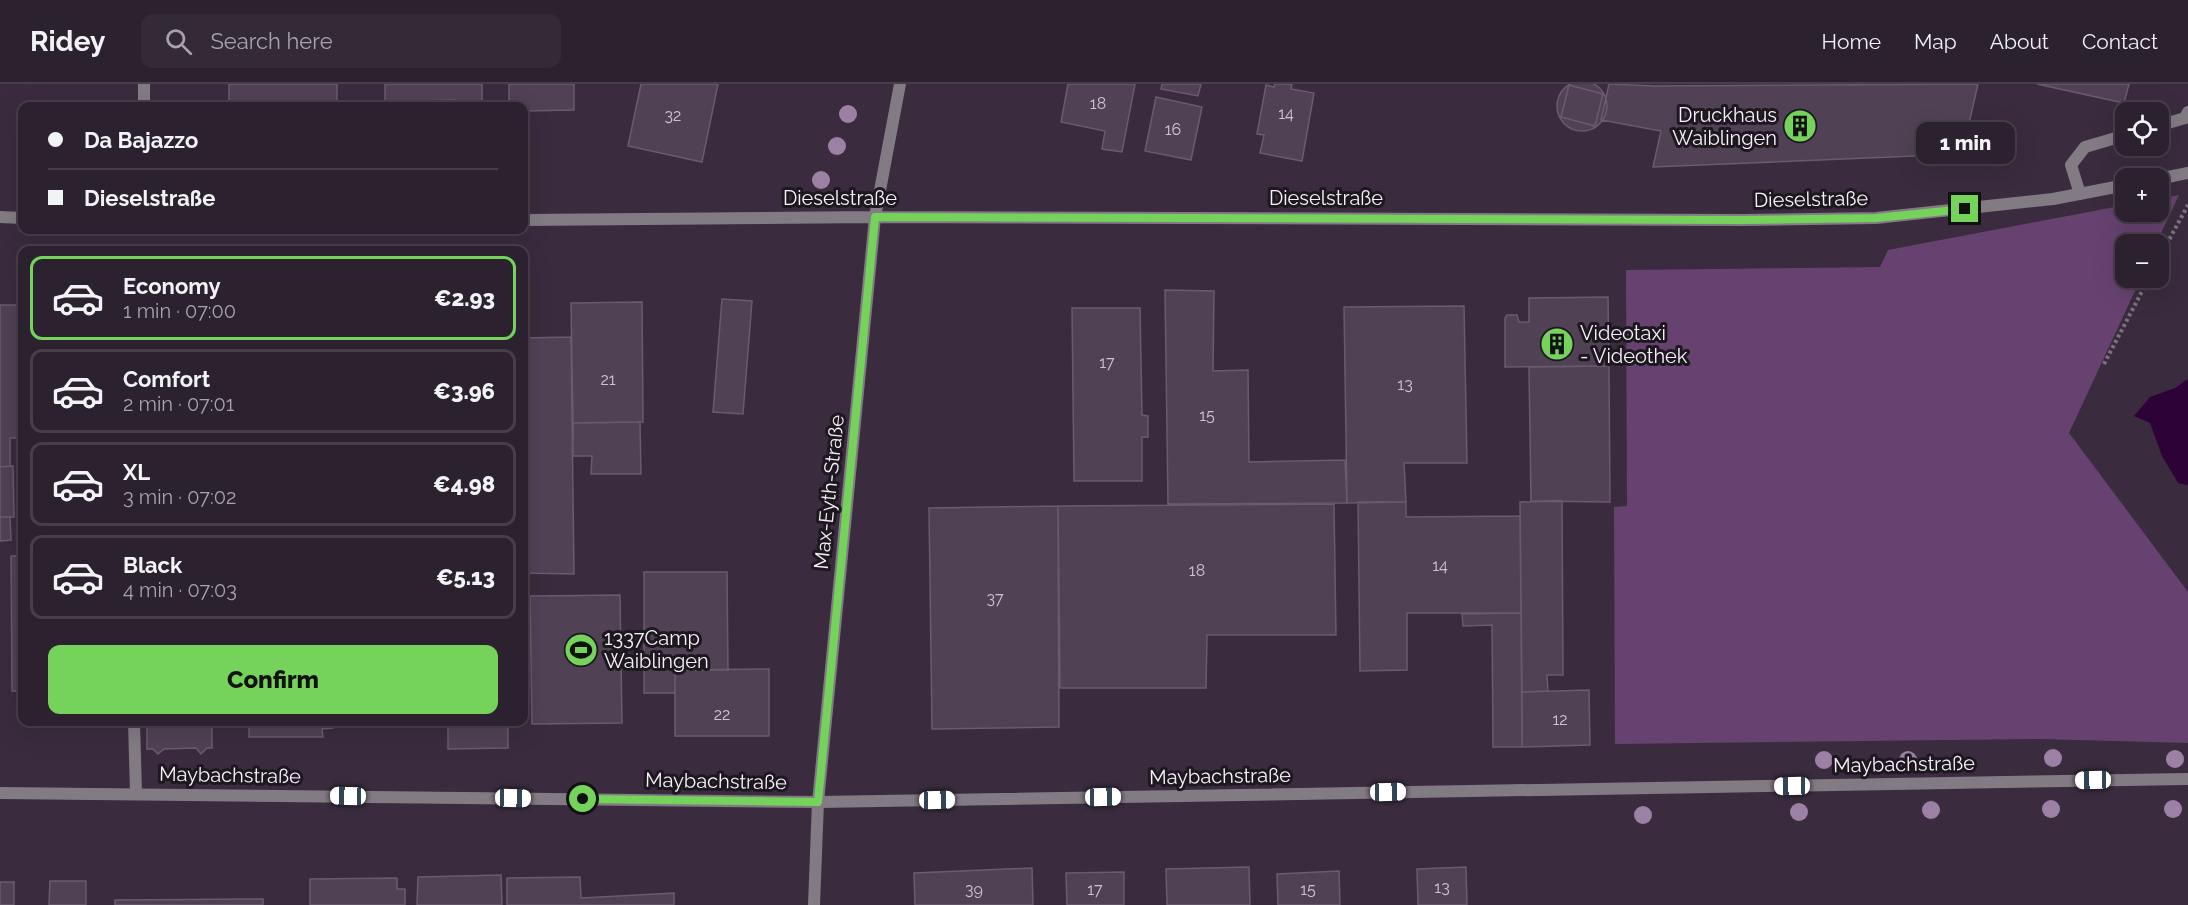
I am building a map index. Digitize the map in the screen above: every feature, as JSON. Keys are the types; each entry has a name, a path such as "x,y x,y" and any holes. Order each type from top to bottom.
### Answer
{"street":[{"path":"144,84 144,102"},
{"name":"Max-Eyth-Straße","path":"814,905 818,802 875,217 900,84"},
{"path":"2169,123 2185,118 2188,112"},
{"path":"2080,194 2071,165 2085,147 2115,138"},
{"path":"2169,177 2188,173"},
{"name":"Dieselstraße","path":"528,220 875,217 1743,220 1876,218 2080,194 2115,187"},
{"path":"0,217 18,218"},
{"path":"135,726 136,793"},
{"name":"Maybachstraße","path":"0,793 818,802 2188,779"}],"path":[{"path":"2169,240 2188,205"},
{"path":"2104,364 2145,288"}],"shaded area":[{"path":"2179,195 2169,216 2169,197"},
{"path":"2115,207 2115,222 2166,222 2161,234 2115,234 2115,288 2136,288 2069,433 2188,592 2188,743 2040,739 1615,744 1614,507 1627,506 1626,270 1880,267 1888,250"},
{"path":"2188,379 2188,485 2178,483 2162,456 2150,423 2134,416 2150,397 2175,388"}],"building":[{"path":"1582,81 1600,88 1607,106 1600,124 1582,131 1564,124 1557,106 1564,88"},
{"path":"229,84 337,84 337,102 229,102"},
{"path":"385,84 482,84 482,102 455,102 455,100 385,102"},
{"path":"509,84 574,84 574,110 528,111 528,102 509,102"},
{"path":"641,84 718,84 702,162 628,146"},
{"path":"1068,84 1135,84 1122,152 1102,149 1105,131 1061,122"},
{"path":"1162,84 1201,84 1198,96 1161,89"},
{"path":"1275,84 1292,84 1291,89 1314,93 1302,161 1260,153 1264,135 1257,134 1266,85 1274,87"},
{"name":"Druckhaus Waiblingen","path":"1609,84 1654,86 1978,84 1962,154 1653,167 1661,131 1601,120"},
{"path":"2037,84 2129,84 2124,102"},
{"path":"1569,85 1603,94 1595,126 1561,117"},
{"path":"1156,97 1202,107 1191,160 1145,151"},
{"path":"1165,290 1214,291 1213,371 1248,370 1249,462 1345,460 1347,503 1168,504"},
{"name":"Videotaxi - Videothek","path":"1608,297 1609,366 1505,367 1505,318 1507,315 1517,315 1519,322 1529,322 1529,298"},
{"path":"722,299 752,301 743,414 713,412"},
{"path":"642,302 643,422 573,423 571,303"},
{"path":"0,305 18,305 18,438 10,438 10,466 0,467"},
{"path":"1464,306 1467,463 1404,463 1406,502 1347,503 1344,307"},
{"path":"1072,308 1140,308 1142,415 1148,416 1148,437 1142,437 1142,481 1074,481"},
{"path":"571,337 574,574 528,573 528,338"},
{"path":"1609,366 1610,502 1531,501 1529,367"},
{"path":"640,422 641,474 591,474 592,456 573,456 573,423"},
{"path":"13,466 14,517 0,517 0,467"},
{"path":"1562,501 1563,675 1547,675 1548,691 1522,692 1520,502"},
{"path":"1358,502 1406,502 1406,517 1520,516 1521,613 1407,613 1407,670 1360,671"},
{"path":"1334,504 1336,635 1207,635 1206,688 1060,688 1058,506"},
{"path":"1058,506 1059,727 932,729 929,508"},
{"path":"0,517 10,517 11,540 0,541"},
{"path":"11,556 18,556 18,691 12,691"},
{"path":"644,572 727,572 728,670 675,670 675,693 644,693"},
{"path":"620,595 622,723 532,724 530,596"},
{"path":"1521,613 1522,747 1493,747 1492,625 1463,626 1462,614"},
{"path":"769,669 769,736 675,736 675,670"},
{"path":"1589,690 1590,745 1522,747 1522,692"},
{"path":"147,726 212,726 212,748 207,748 201,754 196,748 164,749 158,754 153,749 147,749"},
{"path":"249,726 333,726 333,728 322,729 323,737 249,737"},
{"path":"448,726 508,726 508,748 448,749"},
{"path":"1249,867 1250,905 1167,905 1166,869"},
{"path":"1466,867 1467,905 1418,905 1417,869"},
{"path":"1032,868 1033,905 915,905 914,873"},
{"path":"1339,871 1340,905 1278,905 1277,874"},
{"path":"1124,872 1124,905 1067,905 1066,873"},
{"path":"501,875 502,905 417,905 418,877"},
{"path":"580,877 581,898 674,893 674,905 507,905 507,878"},
{"path":"397,878 397,889 405,889 405,905 310,905 310,879"},
{"path":"50,881 86,881 86,905 49,905"},
{"path":"0,882 14,882 14,905 0,905"},
{"path":"263,899 263,905 115,905 115,900"}],"place":[{"name":"Druckhaus Waiblingen","path":"1800,126"},
{"name":"Videotaxi - Videothek","path":"1557,344"},
{"name":"1337Camp Waiblingen","path":"581,650"}],"route":[{"path":"583,799 818,802 875,217 1743,220 1876,218 1965,209"}]}
